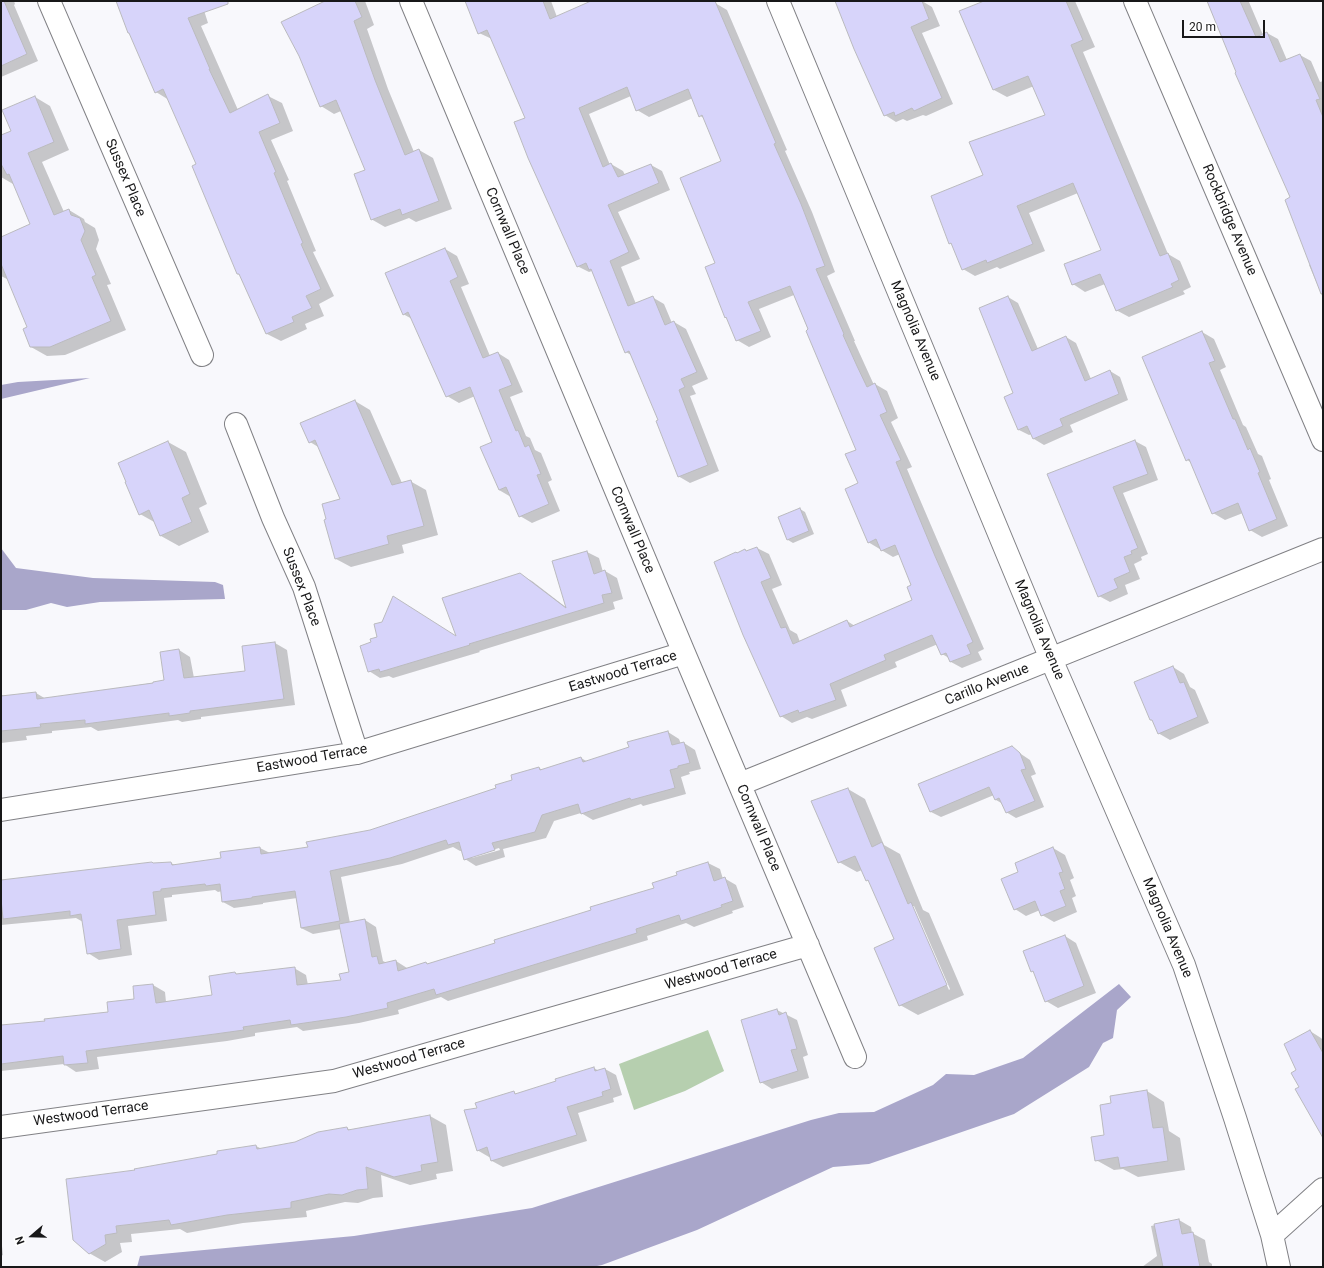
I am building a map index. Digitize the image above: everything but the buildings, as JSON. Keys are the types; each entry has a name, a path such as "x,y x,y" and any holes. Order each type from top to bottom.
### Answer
{"street":[{"name":"Sussex Place","path":"49,1 202,355"},
{"name":"Cornwall Place","path":"411,1 855,1058"},
{"name":"Magnolia Avenue","path":"778,1 1050,659 1184,965 1272,1235 1279,1267"},
{"name":"Rockbridge Avenue","path":"1135,1 1323,440"},
{"name":"Sussex Place","path":"236,424 273,518 304,587 357,753"},
{"name":"Carillo Avenue","path":"740,784 1323,549"},
{"name":"Eastwood Terrace","path":"1,810 357,753 684,653"},
{"name":"Westwood Terrace","path":"1,1127 334,1081 808,945"},
{"path":"1272,1235 1323,1189"}],"green space":[{"path":"708,1030 724,1071 685,1091 634,1110 619,1064"}],"shaded area":[{"path":"90,378 1,399 1,385 18,382"},
{"path":"1,548 16,568 93,578 215,582 223,585 225,599 100,602 67,607 51,603 26,610 1,610"},
{"path":"1119,984 1131,997 1117,1010 1113,1038 1103,1043 1089,1067 1014,1114 869,1164 833,1167 697,1230 602,1265 592,1267 137,1267 140,1256 354,1236 532,1208 811,1120 839,1113 874,1112 933,1085 946,1074 974,1075 1023,1058"}]}
